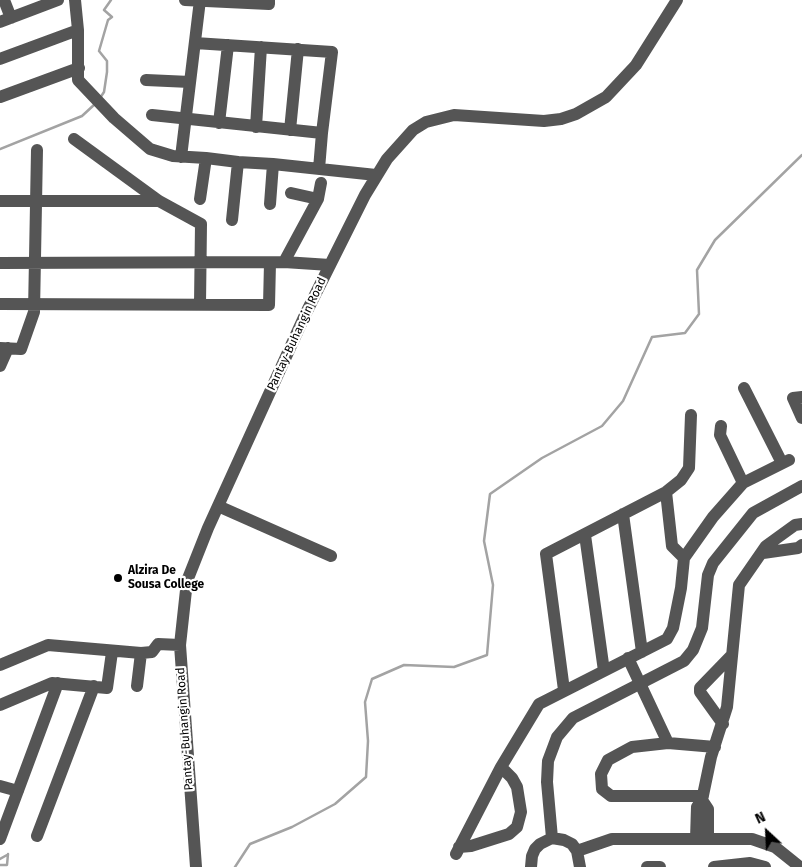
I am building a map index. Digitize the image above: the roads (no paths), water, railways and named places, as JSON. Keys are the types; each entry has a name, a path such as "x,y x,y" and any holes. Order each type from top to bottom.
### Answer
{"street":[{"path":"4,0 6,20 41,3 58,0"},
{"path":"75,0 79,74 114,118 150,149 181,156 376,175"},
{"path":"186,0 269,4 269,0"},
{"path":"181,156 184,117 200,0"},
{"name":"Pantay-Buhangin Road","path":"196,867 180,645 187,581 218,506 330,264 376,175 413,130 426,122 454,116 544,121 560,119 590,107 606,97 636,65 677,0"},
{"path":"0,60 78,30"},
{"path":"195,43 332,52 319,169"},
{"path":"219,123 228,45"},
{"path":"256,127 261,47"},
{"path":"290,130 298,49"},
{"path":"0,97 79,74"},
{"path":"146,80 190,82"},
{"path":"152,115 322,133"},
{"path":"74,139 159,201 201,224 200,304"},
{"path":"0,366 4,348 22,348 36,304 37,150"},
{"path":"200,199 206,158"},
{"path":"232,220 238,162"},
{"path":"270,204 273,164"},
{"path":"284,262 318,199 321,183"},
{"path":"291,193 318,199"},
{"path":"0,201 159,201"},
{"path":"0,263 200,264 284,262 330,264"},
{"path":"0,304 269,304 270,263"},
{"path":"501,767 512,778 516,787 521,812 517,827 509,834 457,851 501,767 539,704 667,639 673,628 684,558 713,517 743,483 785,462 744,388"},
{"path":"802,397 793,398 802,418"},
{"path":"564,690 546,554 666,492 681,480 689,468 691,415"},
{"path":"721,426 720,435 743,483"},
{"path":"552,838 547,782 548,761 557,737 573,718 676,668 693,650 702,628 708,575 713,563 747,518 802,486"},
{"path":"666,492 672,546 684,558"},
{"path":"218,506 331,556"},
{"path":"623,514 642,652"},
{"path":"702,839 708,809 703,798 715,746 723,724 739,585 763,553 766,546 795,525 802,524"},
{"path":"585,535 604,671"},
{"path":"763,553 798,548 802,545"},
{"path":"0,665 48,645 141,653 152,652 158,644 180,645"},
{"path":"0,705 52,683 107,688 112,652"},
{"path":"137,686 141,653"},
{"path":"723,724 700,692 700,688 732,655"},
{"path":"628,658 668,743"},
{"path":"0,839 58,683"},
{"path":"37,836 94,686"},
{"path":"703,798 611,796 602,789 601,774 608,760 632,747 668,743 715,746"},
{"path":"0,786 18,791"},
{"path":"531,867 535,849 552,838 564,840 577,851 580,867"},
{"path":"577,851 612,839 752,839 775,847 800,867"},
{"path":"714,867 750,865 765,867"},
{"path":"647,867 660,867"}],"waterway":[{"path":"100,98 104,92 107,61 99,51 108,20 112,17 104,10 111,0"},
{"path":"0,149 82,116 95,104"},
{"path":"235,867 250,844 292,827 335,804 366,777 368,741 365,702 372,679 404,665 454,667 487,655 493,585 484,541 490,494 542,458 602,426 623,401 652,337 685,333 699,314 697,270 715,240 802,155"},
{"path":"0,865 7,865 8,854"},
{"path":"0,859 7,855"}],"place":[{"name":"Alzira De Sousa College","path":"118,578"}]}
